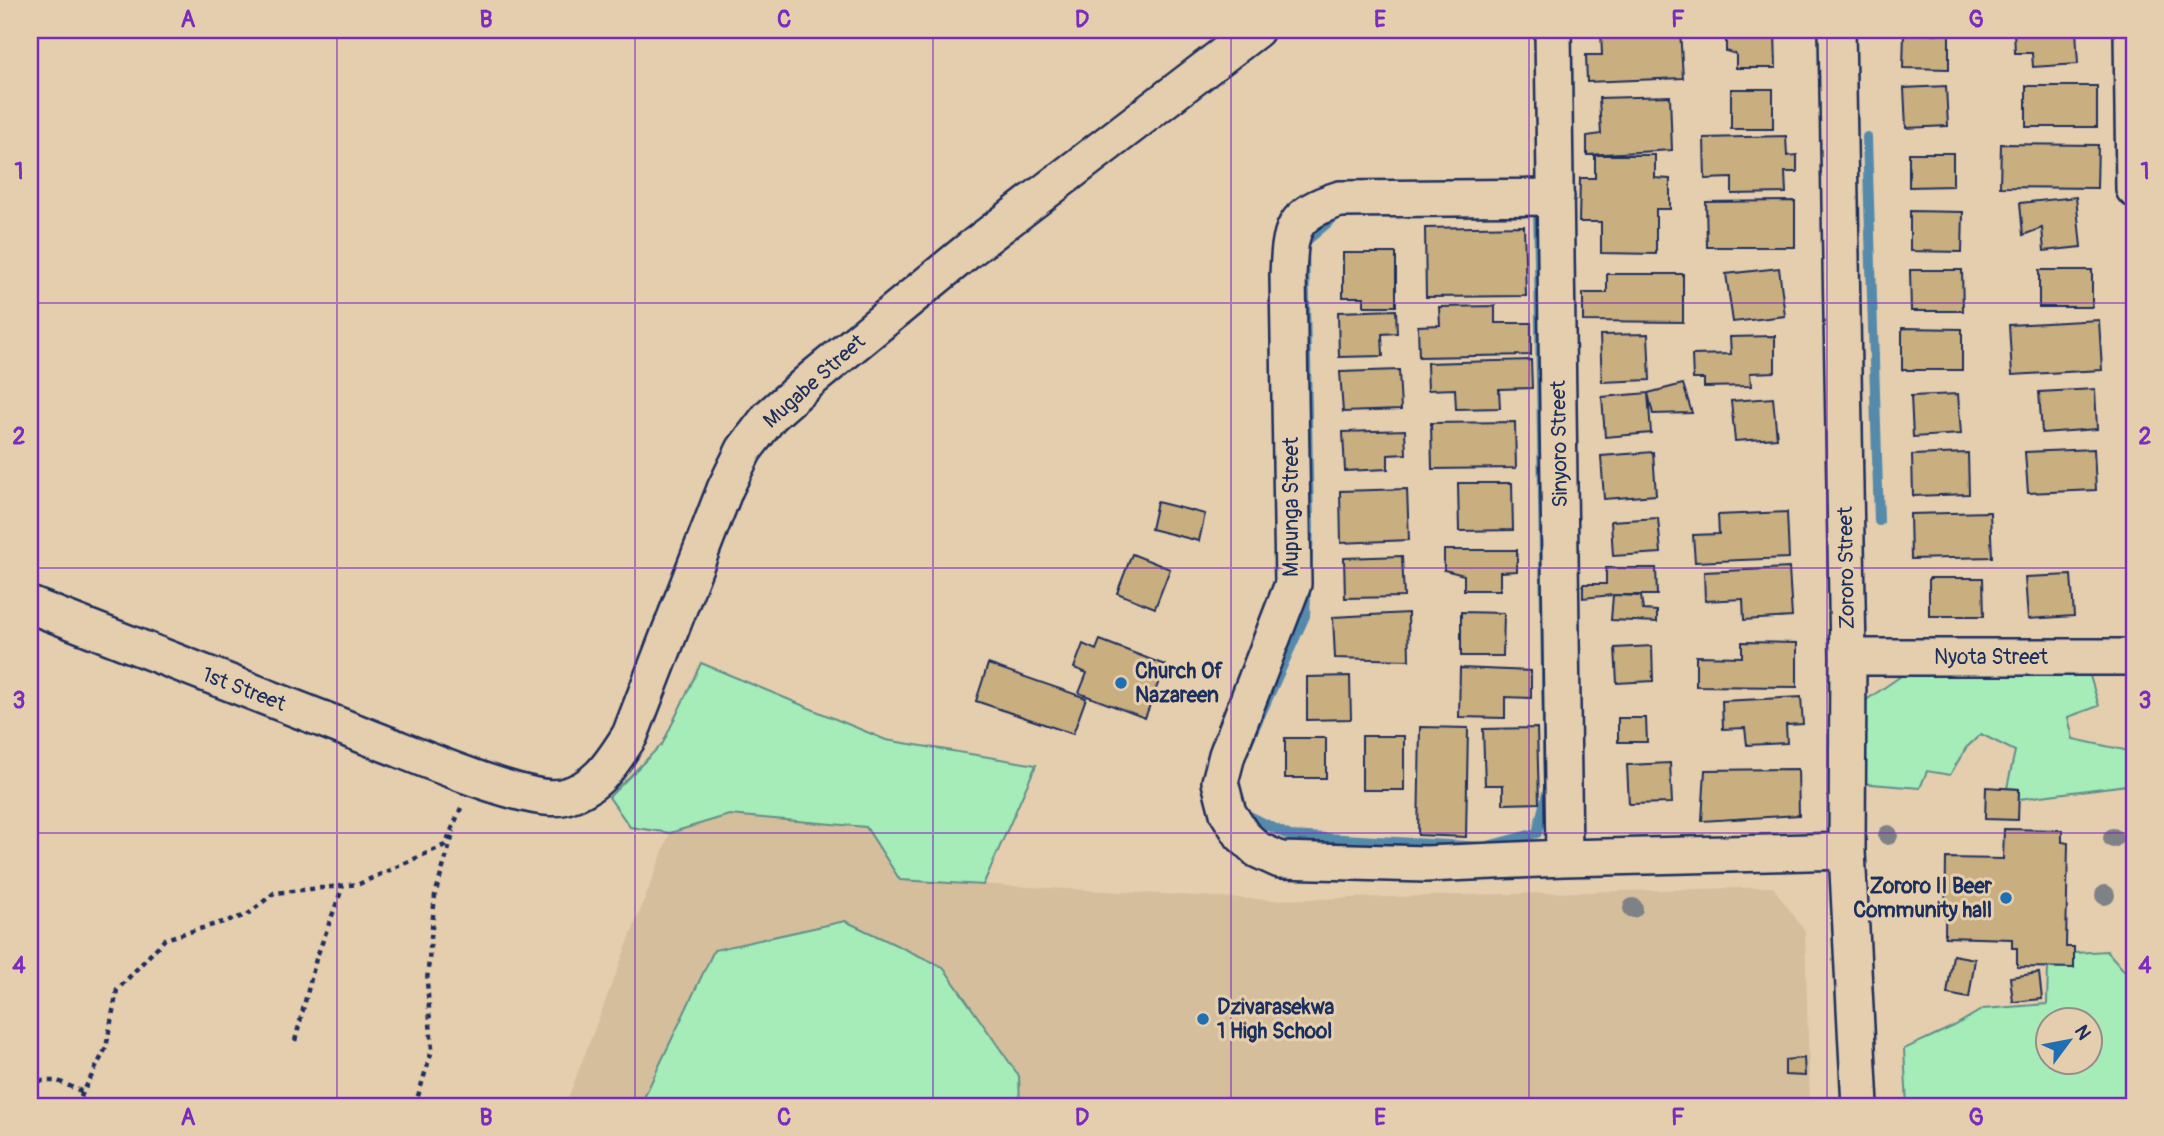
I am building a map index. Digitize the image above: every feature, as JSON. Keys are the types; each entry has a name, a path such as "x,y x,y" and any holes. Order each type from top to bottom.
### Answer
{"street":[{"name":"Mugabe Street","path":"459,772 544,798 563,797 588,788 608,770 630,734 725,489 744,450 770,416 969,250 1256,30"},
{"name":"Sinyoro Street","path":"1553,30 1564,858"},
{"name":"Zororo Street","path":"1837,30 1849,657 1847,852 1860,1106"},
{"path":"2132,30 2134,189"},
{"name":"Mupunga Street","path":"1556,197 1340,199 1320,205 1298,221 1289,241 1293,584 1227,755 1220,782 1228,813 1242,835 1258,850 1280,860 1426,864 1847,852"},
{"name":"1st Street","path":"30,605 459,772"},
{"name":"Nyota Street","path":"1849,657 2134,657"}],"path":[{"path":"76,1106 106,1048 117,990 165,939 247,915 274,893 359,884 445,845 461,806 435,895 427,981 432,1050 415,1106"},
{"path":"295,1041 316,959 343,886"},
{"path":"30,1084 33,1081 58,1081 83,1092"}],"shaded area":[{"name":"Dzivarasekwa 1 High School","path":"729,815 867,827 900,880 1273,900 1773,887 1805,931 1810,1106 565,1106 670,833"}],"green space":[{"path":"701,663 886,740 1036,765 983,885 900,880 866,827 729,815 670,833 630,827 609,797 663,743"},
{"path":"1917,665 2090,676 2099,706 2068,717 2073,739 2134,752 2134,784 2019,799 2019,789 2007,788 2015,751 1981,734 1966,748 1950,775 1927,771 1920,788 1859,783 1862,703"},
{"path":"845,921 943,967 1019,1076 1020,1106 640,1106 714,950"},
{"path":"2107,951 2134,982 2134,1106 1907,1106 1904,1049 1983,1009 2047,1004 2048,967 2074,953"}],"building":[{"path":"1601,30 1680,30 1683,78 1587,82 1586,55 1602,55"},
{"path":"1775,30 1776,68 1736,68 1736,54 1726,51 1726,31"},
{"path":"2014,30 2076,30 2078,64 2033,67 2032,53 2015,53"},
{"path":"1904,33 1949,34 1949,69 1903,68"},
{"path":"1946,86 1948,126 1906,128 1904,88"},
{"path":"2026,86 2097,86 2097,127 2026,127"},
{"path":"1731,89 1773,89 1773,129 1731,129"},
{"path":"1670,96 1672,150 1587,155 1587,136 1601,134 1599,98"},
{"path":"1786,136 1787,156 1797,155 1797,172 1785,172 1786,193 1732,194 1732,178 1705,179 1704,138"},
{"path":"2001,144 2098,145 2097,188 2000,187"},
{"path":"1909,153 1953,153 1953,186 1909,187"},
{"path":"1595,155 1655,155 1655,178 1670,179 1670,209 1656,209 1656,254 1601,253 1601,222 1579,222 1580,178 1595,178"},
{"path":"2076,197 2081,247 2044,251 2042,228 2023,235 2020,203"},
{"path":"1795,201 1795,247 1707,247 1706,202"},
{"path":"1910,211 1963,212 1962,252 1910,251"},
{"path":"1524,226 1526,296 1426,297 1425,228"},
{"path":"1343,253 1396,253 1396,306 1364,306 1364,297 1343,297"},
{"path":"1779,268 1785,316 1733,322 1726,274"},
{"path":"1910,270 1962,270 1963,311 1911,311"},
{"path":"2039,270 2092,270 2092,307 2039,307"},
{"path":"1607,274 1683,274 1683,322 1583,321 1583,293 1607,293"},
{"path":"1495,306 1495,323 1531,323 1531,355 1419,357 1418,326 1440,325 1439,307"},
{"path":"1396,310 1397,333 1382,334 1383,356 1339,357 1338,312"},
{"path":"2099,320 2102,370 2012,375 2009,325"},
{"path":"1902,328 1962,329 1962,370 1902,370"},
{"path":"1648,334 1650,380 1602,382 1600,335"},
{"path":"1775,336 1775,372 1750,373 1751,386 1704,387 1704,379 1693,379 1692,355 1731,354 1730,337"},
{"path":"1531,360 1532,388 1499,389 1500,408 1456,409 1455,389 1428,390 1427,363"},
{"path":"1399,370 1401,410 1343,412 1340,372"},
{"path":"1683,384 1692,413 1653,414 1648,393"},
{"path":"2095,389 2097,429 2042,433 2039,392"},
{"path":"1648,393 1651,433 1605,437 1602,397"},
{"path":"1958,394 1961,434 1913,437 1911,396"},
{"path":"1773,398 1777,438 1735,441 1731,401"},
{"path":"1515,422 1516,468 1432,469 1431,423"},
{"path":"1405,430 1406,454 1388,455 1388,469 1345,471 1343,432"},
{"path":"2094,449 2096,490 2028,493 2025,452"},
{"path":"1653,452 1656,495 1604,499 1601,456"},
{"path":"1968,453 1969,494 1913,496 1912,455"},
{"path":"1458,483 1512,483 1513,530 1459,531"},
{"path":"1407,489 1409,540 1341,543 1340,491"},
{"path":"1157,502 1205,514 1199,541 1151,529"},
{"path":"1787,512 1789,558 1695,562 1693,535 1719,534 1718,515"},
{"path":"1990,512 1992,557 1911,559 1910,514"},
{"path":"1658,518 1661,553 1613,556 1611,521"},
{"path":"1444,550 1517,550 1517,571 1500,572 1500,590 1464,590 1464,575 1444,570"},
{"path":"1132,554 1170,569 1155,608 1117,593"},
{"path":"1402,556 1404,597 1345,598 1344,558"},
{"path":"1606,568 1656,568 1657,595 1583,598 1583,584 1606,584"},
{"path":"1789,568 1792,617 1744,620 1743,599 1705,601 1704,572"},
{"path":"2071,575 2074,616 2028,619 2025,577"},
{"path":"1929,578 1983,578 1984,616 1929,616"},
{"path":"1613,595 1641,596 1643,610 1657,611 1657,622 1611,620"},
{"path":"1461,612 1504,613 1503,656 1461,656"},
{"path":"1408,613 1409,660 1335,658 1333,617"},
{"name":"Church Of Nazareen","path":"1100,640 1165,665 1145,718 1079,693 1087,673 1074,668 1083,644 1096,650"},
{"path":"1742,642 1797,643 1797,687 1696,686 1696,656 1742,657"},
{"path":"1652,646 1653,681 1617,683 1615,648"},
{"path":"988,664 1086,698 1073,734 976,701"},
{"path":"1460,668 1531,671 1531,698 1505,697 1505,718 1459,717"},
{"path":"1350,676 1351,719 1307,720 1307,677"},
{"path":"1801,697 1803,724 1786,725 1787,743 1747,745 1745,728 1723,729 1722,701"},
{"path":"1618,718 1646,718 1647,742 1618,742"},
{"path":"1420,727 1468,728 1466,837 1418,835"},
{"path":"1537,728 1539,803 1503,804 1503,785 1485,785 1483,729"},
{"path":"1362,736 1404,736 1404,790 1362,790"},
{"path":"1285,738 1326,738 1326,778 1285,778"},
{"path":"1670,763 1672,803 1629,804 1627,765"},
{"path":"1798,769 1799,815 1702,821 1705,770"},
{"path":"1986,787 2019,789 2018,820 1985,819"},
{"name":"Zororo II Beer Community hall","path":"2004,829 2062,830 2062,842 2068,843 2066,947 2074,947 2074,968 2017,967 2017,948 2012,948 2012,939 1945,937 1946,858 2003,859"},
{"path":"1953,955 1975,959 1969,998 1947,994"},
{"path":"2039,973 2042,999 2013,1002 2010,977"},
{"path":"1804,1058 1805,1076 1785,1075 1785,1060"}],"waterway":[{"path":"1867,137 1879,521"},
{"path":"1538,205 1548,789 1537,833 1484,847 1290,836 1237,810 1232,778 1305,616 1309,528 1304,243 1344,209 1538,205"}],"place":[{"name":"Church Of Nazareen","path":"1121,683"},
{"name":"Zororo II Beer Community hall","path":"2006,898"},
{"name":"Dzivarasekwa 1 High School","path":"1203,1019"}]}
